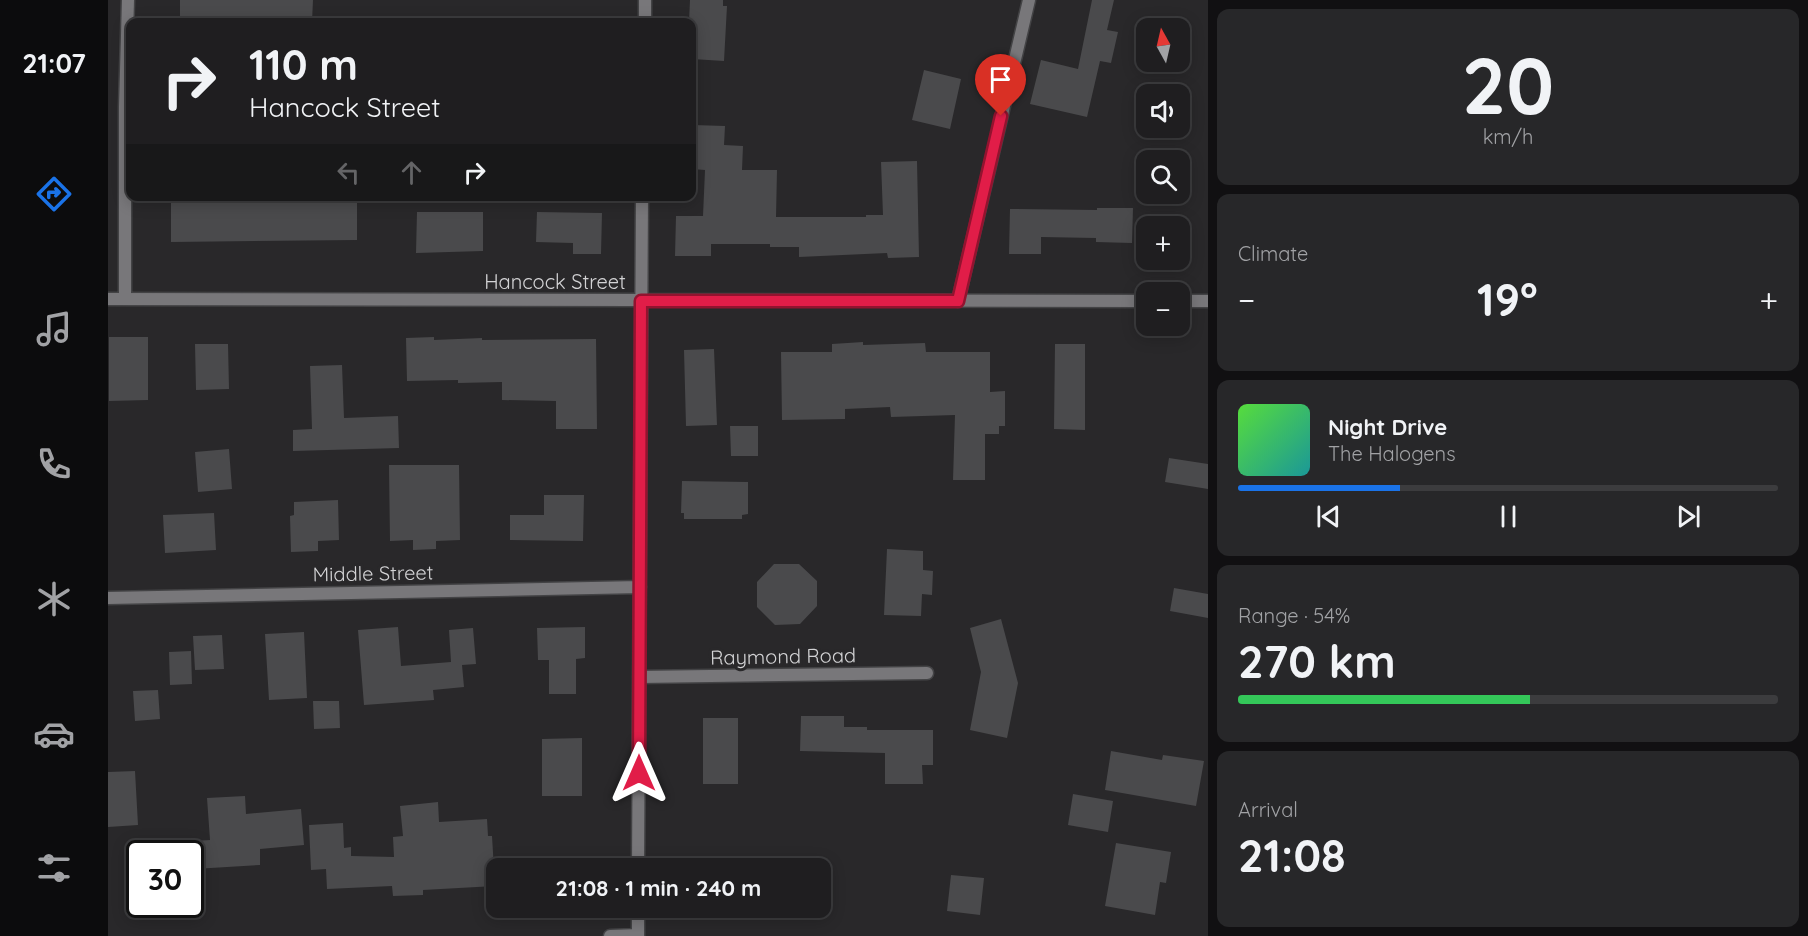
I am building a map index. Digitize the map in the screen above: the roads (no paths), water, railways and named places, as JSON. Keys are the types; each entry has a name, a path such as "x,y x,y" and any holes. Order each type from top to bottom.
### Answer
{"street":[{"path":"127,18 128,0"},
{"path":"645,0 645,18"},
{"path":"958,301 1029,0"},
{"path":"125,299 126,71"},
{"path":"638,858 642,201"},
{"name":"Hancock Street","path":"108,299 1136,301"},
{"path":"1190,301 1208,301"},
{"name":"Middle Street","path":"108,598 640,587"},
{"name":"Raymond Road","path":"639,677 927,673"},
{"path":"610,936 638,935 638,918"}]}
